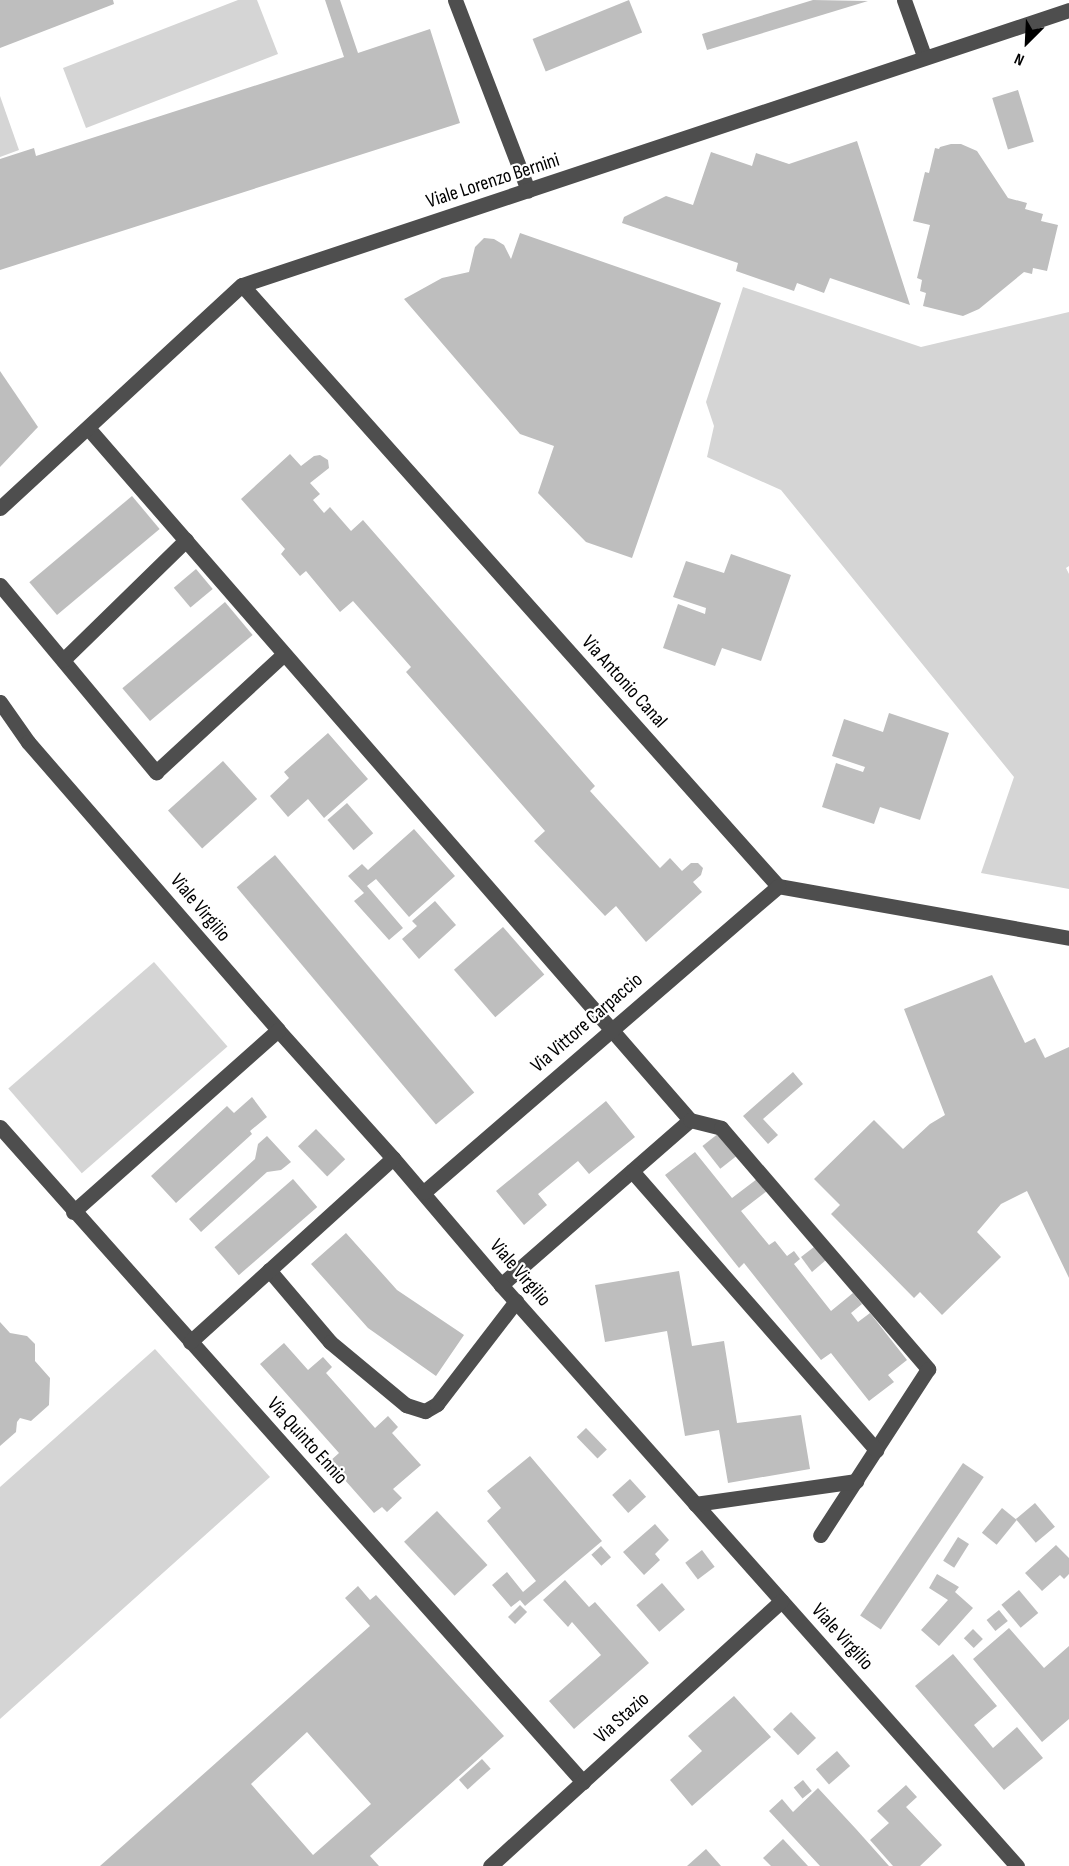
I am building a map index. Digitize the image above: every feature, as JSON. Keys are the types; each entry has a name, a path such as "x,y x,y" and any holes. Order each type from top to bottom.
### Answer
{"street":[{"path":"455,0 528,190"},
{"path":"904,0 924,57"},
{"name":"Viale Lorenzo Bernini","path":"0,508 242,285 1069,10"},
{"name":"Via Antonio Canal","path":"242,285 778,886"},
{"path":"88,428 690,1120 721,1128 928,1369 820,1535"},
{"path":"63,660 186,540"},
{"path":"0,585 156,772 284,654"},
{"name":"Viale Virgilio","path":"0,702 28,742 278,1030 424,1192 501,1285 1017,1866"},
{"path":"778,886 1069,938"},
{"name":"Via Vittore Carpaccio","path":"424,1192 778,886"},
{"path":"73,1212 278,1030"},
{"path":"501,1285 690,1120"},
{"name":"Via Quinto Ennio","path":"0,1127 73,1212 583,1782"},
{"path":"190,1342 393,1158"},
{"path":"632,1171 876,1450"},
{"path":"269,1270 330,1342 406,1405 425,1411 437,1404 516,1301"},
{"path":"695,1504 856,1481"},
{"name":"Via Stazio","path":"490,1866 781,1601"}],"shaded area":[{"path":"238,0 257,0 278,54 86,128 63,68"},
{"path":"0,96 19,150 0,157"},
{"path":"743,287 921,347 1069,312 1069,566 1066,568 1069,574 1069,889 981,873 1014,777 781,490 707,457 714,426 706,402"},
{"path":"154,962 227,1047 82,1173 8,1089"},
{"path":"155,1349 270,1477 0,1719 0,1487"}],"building":[{"path":"0,0 113,0 114,4 0,48"},
{"path":"325,0 340,0 358,53 430,29 460,123 0,270 0,159 34,148 36,156 344,57"},
{"path":"629,0 642,32 546,71 533,39"},
{"path":"813,0 868,1 707,50 702,34"},
{"path":"1018,90 1034,142 1008,150 992,98"},
{"path":"857,141 910,305 830,278 824,293 797,283 794,291 736,271 738,263 622,223 624,217 666,196 693,205 711,152 752,166 756,153 789,164"},
{"path":"951,144 961,144 977,151 1008,198 1027,203 1025,209 1043,214 1041,221 1058,225 1047,271 1033,268 1032,274 1024,272 979,309 963,316 923,306 926,293 920,291 922,280 917,278 930,225 913,221 925,172 929,173 935,148 939,149"},
{"path":"520,233 721,303 632,558 586,542 538,493 554,446 520,434 404,299 442,278 469,272 475,247 484,238 494,239 504,245 511,259"},
{"path":"0,371 38,427 0,467"},
{"path":"290,454 301,466 314,456 320,455 328,460 329,468 310,483 320,494 313,500 324,513 330,507 351,531 363,520 595,786 590,791 660,868 670,858 682,871 691,863 698,863 703,868 701,875 693,882 702,892 646,942 616,906 605,916 534,841 545,831 406,672 411,667 353,601 340,612 306,571 300,576 281,554 285,549 241,499"},
{"path":"132,496 160,529 57,615 29,582"},
{"path":"731,554 791,575 761,661 722,648 715,666 663,648 678,604 705,614 706,608 673,597 686,561 724,573"},
{"path":"196,569 213,589 190,608 174,588"},
{"path":"225,602 253,635 150,721 122,688"},
{"path":"889,713 949,733 920,820 880,807 874,824 822,807 836,763 863,772 865,767 832,756 844,719 883,732"},
{"path":"328,733 368,779 324,818 308,799 288,817 270,796 289,778 284,772"},
{"path":"223,761 257,799 202,848 168,811"},
{"path":"347,803 373,833 354,850 327,820"},
{"path":"414,829 455,876 409,917 376,879 367,886 403,928 389,940 354,901 364,893 348,876 362,864 368,870"},
{"path":"275,855 474,1092 436,1125 237,887"},
{"path":"435,901 456,925 419,959 402,939 417,926 412,921"},
{"path":"503,927 544,975 495,1017 454,970"},
{"path":"992,975 1025,1043 1035,1038 1045,1058 1069,1047 1069,1278 1027,1191 1001,1204 977,1232 1001,1257 942,1315 920,1292 914,1298 831,1214 840,1205 814,1179 874,1120 903,1149 930,1124 945,1115 904,1009"},
{"path":"793,1072 803,1084 763,1119 778,1135 768,1144 743,1116"},
{"path":"252,1097 267,1117 250,1131 252,1134 176,1203 151,1176 227,1106 234,1113"},
{"path":"606,1101 635,1137 589,1174 578,1161 538,1194 547,1205 524,1225 496,1191"},
{"path":"316,1129 345,1159 327,1177 298,1146"},
{"path":"719,1133 737,1156 720,1169 702,1146"},
{"path":"267,1136 291,1162 281,1170 267,1172 201,1232 189,1219 255,1159 258,1144"},
{"path":"695,1152 732,1198 757,1179 767,1191 741,1211 769,1245 775,1241 787,1256 794,1251 800,1259 794,1264 831,1311 853,1293 862,1304 851,1313 858,1322 870,1313 907,1360 888,1375 894,1382 869,1401 831,1353 821,1360 744,1263 739,1268 665,1175"},
{"path":"293,1179 317,1207 239,1275 215,1247"},
{"path":"346,1233 397,1290 464,1335 436,1376 368,1328 311,1264"},
{"path":"814,1247 826,1260 812,1272 801,1257"},
{"path":"679,1271 692,1346 724,1341 737,1423 801,1415 810,1469 728,1483 719,1430 685,1436 667,1331 605,1342 595,1285"},
{"path":"0,1322 10,1333 27,1336 35,1344 35,1361 50,1378 49,1405 31,1421 20,1418 16,1432 0,1446"},
{"path":"284,1343 308,1370 323,1357 332,1367 326,1373 375,1428 388,1416 398,1427 392,1433 421,1465 393,1489 402,1498 387,1512 382,1507 374,1513 329,1462 339,1453 260,1364"},
{"path":"586,1428 607,1450 597,1459 577,1437"},
{"path":"530,1456 602,1541 525,1606 520,1600 511,1607 492,1585 507,1572 523,1592 536,1581 487,1521 501,1508 487,1491"},
{"path":"963,1463 984,1477 881,1630 860,1616"},
{"path":"630,1479 646,1497 628,1513 612,1495"},
{"path":"1035,1503 1055,1527 1036,1543 1016,1519"},
{"path":"1002,1508 1017,1520 997,1545 982,1533"},
{"path":"437,1511 487,1565 455,1596 404,1542"},
{"path":"655,1524 669,1540 655,1554 660,1560 644,1575 623,1552"},
{"path":"958,1537 969,1544 954,1568 943,1561"},
{"path":"1056,1545 1069,1558 1069,1574 1064,1579 1060,1575 1042,1591 1025,1573"},
{"path":"601,1546 611,1557 601,1566 591,1555"},
{"path":"702,1550 715,1567 698,1579 685,1563"},
{"path":"937,1574 959,1587 955,1592 973,1608 939,1646 921,1630 948,1600 929,1588"},
{"path":"565,1580 589,1607 595,1602 649,1663 574,1729 549,1701 601,1655 572,1622 568,1627 543,1600"},
{"path":"662,1583 685,1609 659,1632 636,1605"},
{"path":"358,1586 370,1600 376,1595 504,1736 370,1856 379,1866 100,1866 370,1626 345,1598","holes":["307,1732 371,1804 313,1855 251,1784"]},
{"path":"1019,1590 1038,1613 1021,1628 1001,1605"},
{"path":"520,1605 527,1612 515,1624 508,1617"},
{"path":"999,1610 1008,1621 995,1631 987,1620"},
{"path":"1009,1628 1044,1668 1069,1646 1069,1719 1042,1742 973,1659"},
{"path":"973,1629 983,1639 974,1648 964,1638"},
{"path":"953,1654 997,1706 974,1725 993,1748 1017,1727 1043,1758 1004,1790 915,1686"},
{"path":"734,1696 771,1737 692,1806 670,1780 702,1751 688,1736"},
{"path":"791,1712 816,1738 798,1755 773,1729"},
{"path":"837,1751 850,1766 829,1784 816,1769"},
{"path":"482,1759 491,1769 468,1789 459,1780"},
{"path":"803,1780 812,1791 802,1798 794,1788"},
{"path":"906,1785 917,1797 906,1807 942,1845 920,1866 893,1866 870,1840 889,1823 877,1811"},
{"path":"818,1788 889,1866 820,1866 769,1811 782,1799 793,1812"},
{"path":"783,1839 808,1866 771,1866 763,1858"},
{"path":"706,1849 721,1866 687,1866"}]}
